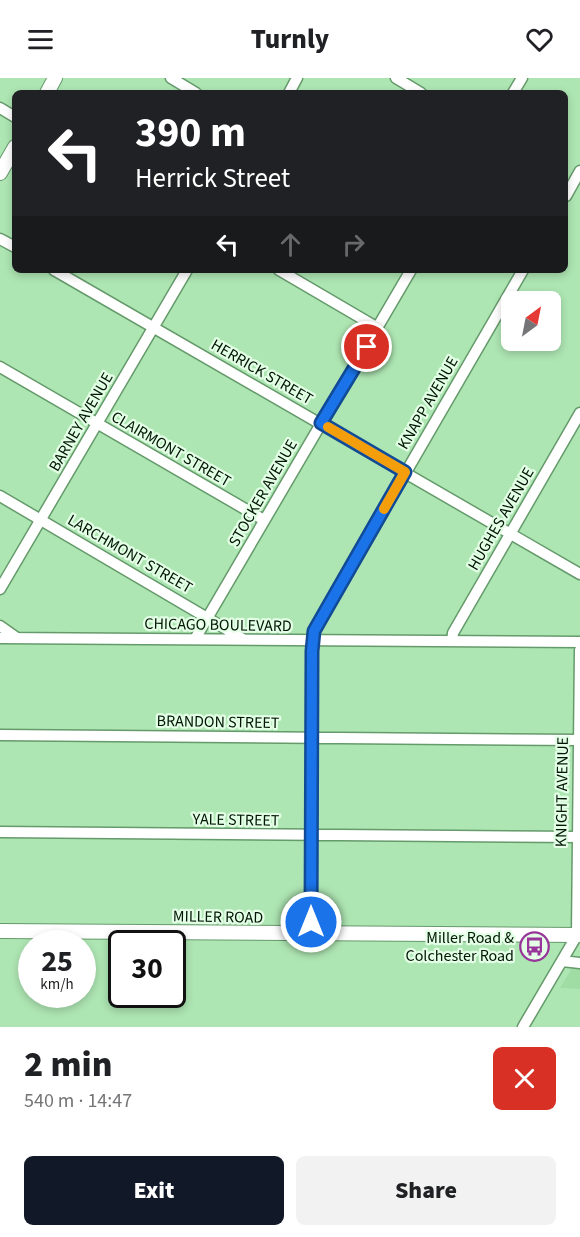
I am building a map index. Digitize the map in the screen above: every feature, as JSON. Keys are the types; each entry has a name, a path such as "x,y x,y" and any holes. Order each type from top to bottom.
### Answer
{"main road":[{"path":"0,173 12,152"},
{"name":"MILLER ROAD","path":"0,931 578,935"}],"street":[{"path":"171,78 191,90"},
{"path":"396,78 406,85"},
{"path":"573,181 580,171"},
{"name":"HERRICK STREET","path":"59,273 580,574"},
{"name":"BARNEY AVENUE","path":"0,589 185,273"},
{"name":"STOCKER AVENUE","path":"195,639 409,273"},
{"name":"KNAPP AVENUE","path":"311,934 312,640 314,631 521,273"},
{"path":"297,274 378,328"},
{"name":"CLAIRMONT STREET","path":"0,367 264,520"},
{"name":"HUGHES AVENUE","path":"452,641 453,633 580,413"},
{"name":"LARCHMONT STREET","path":"0,496 243,639"},
{"path":"0,626 18,638"},
{"name":"CHICAGO BOULEVARD","path":"0,638 580,642"},
{"name":"KNIGHT AVENUE","path":"578,935 580,650"},
{"name":"BRANDON STREET","path":"0,735 579,740"},
{"name":"YALE STREET","path":"0,831 578,837"},
{"path":"523,1027 578,935"},
{"path":"562,961 580,963"}],"shaded area":[{"path":"580,955 580,989 560,988"}],"slow traffic":[{"path":"328,427 405,472 384,509"}],"place":[{"name":"Miller Road & Colchester Road","path":"535,947"}],"route":[{"path":"311,922 312,640 314,631 405,472 321,423 367,347"}]}
